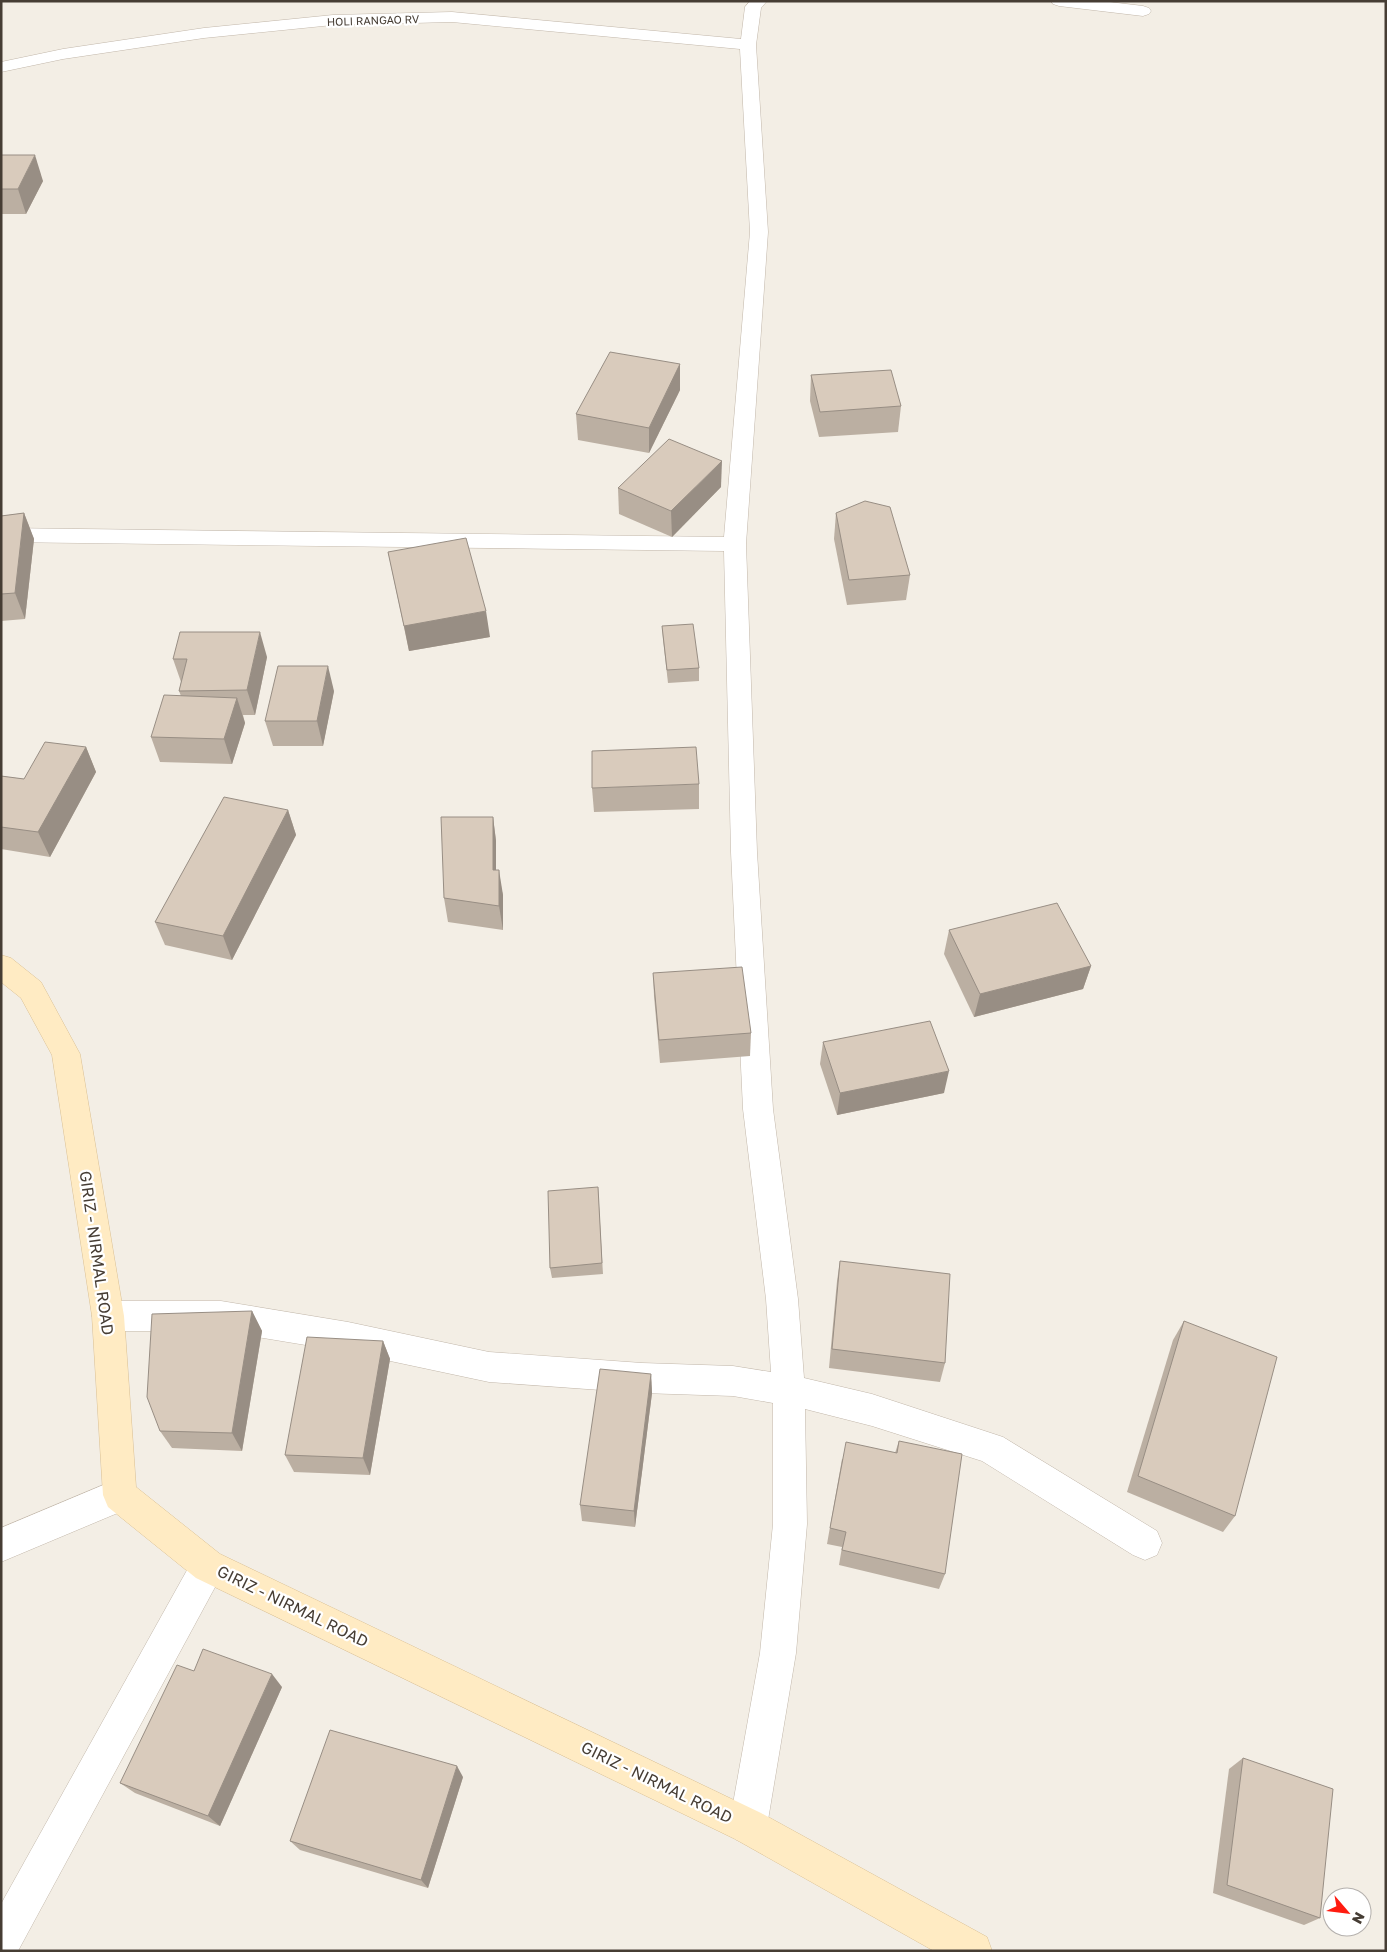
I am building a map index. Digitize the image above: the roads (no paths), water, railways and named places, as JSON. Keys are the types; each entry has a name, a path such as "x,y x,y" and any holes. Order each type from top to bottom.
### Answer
{"main road":[{"name":"GIRIZ - NIRMAL ROAD","path":"1,966 31,990 66,1054 108,1316 120,1495 208,1566 748,1826 973,1951"}],"street":[{"path":"748,1826 778,1653 790,1524 789,1391 782,1299 758,1109 744,852 735,544 759,232 748,45 753,7 759,1"},
{"path":"1058,1 1143,11"},
{"name":"HOLI RANGAO RV","path":"1,67 63,54 204,33 333,20 452,18 748,45"},
{"path":"1,535 735,544"},
{"path":"108,1316 221,1316 348,1337 488,1367 642,1378 733,1381 789,1391 872,1410 991,1448 1145,1544"},
{"path":"1,1545 120,1495"},
{"path":"1,1943 208,1566"}]}
